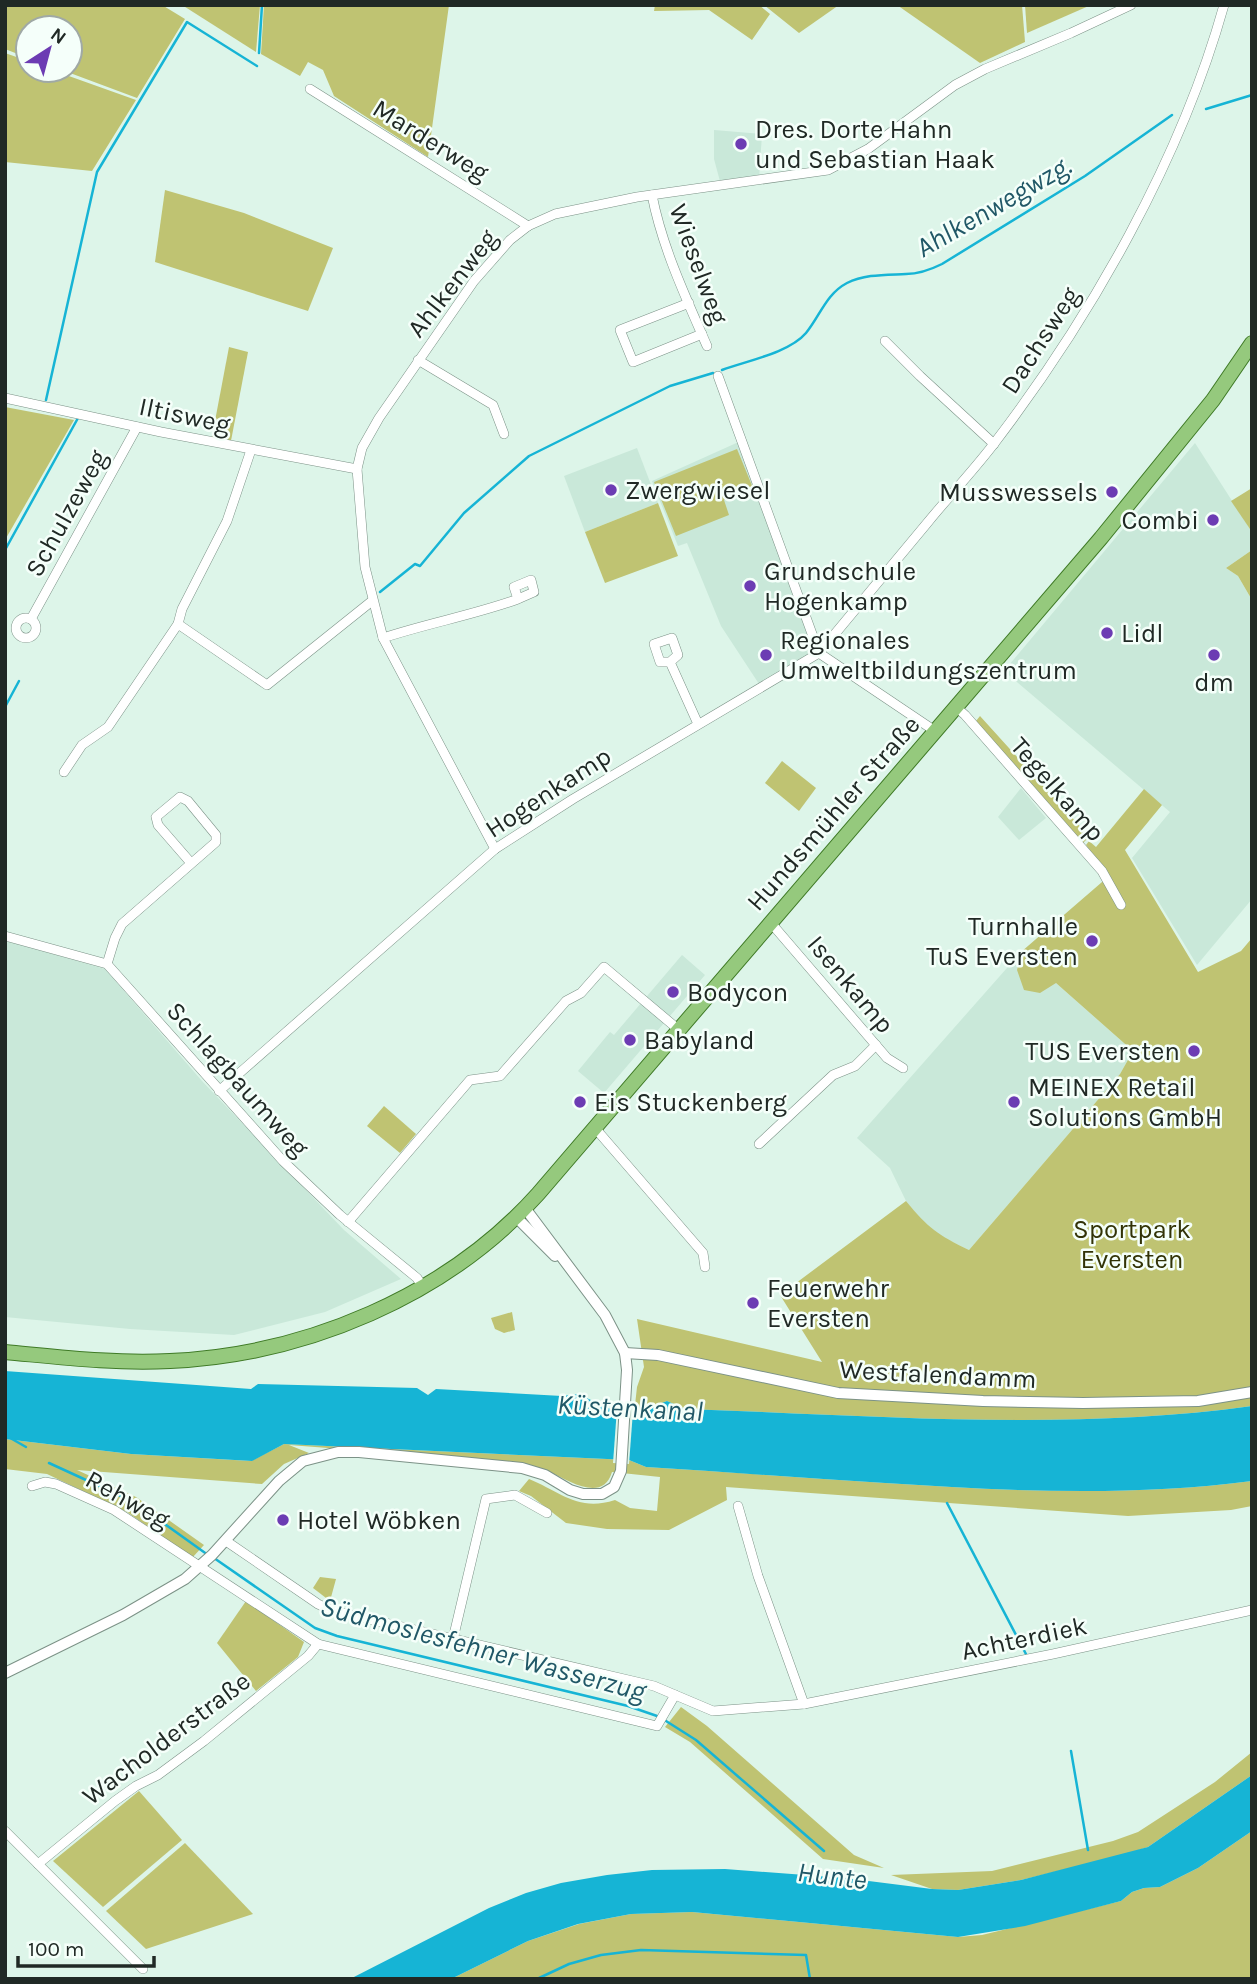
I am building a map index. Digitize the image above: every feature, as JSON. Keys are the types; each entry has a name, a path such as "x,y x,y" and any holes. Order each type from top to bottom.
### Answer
{"main road":[{"name":"Hundsmühler Straße","path":"5,1352 136,1362 231,1355 275,1346 334,1328 422,1286 482,1248 521,1212 935,732 1148,481 1220,391 1252,343"}],"street":[{"name":"Ahlkenweg","path":"495,849 383,638 365,567 357,469 362,448 418,360 492,258 528,226 568,210 828,170 869,149 955,85 985,69 1131,5"},
{"name":"Dachsweg","path":"819,653 995,444 1038,385 1095,295 1148,196 1183,120 1224,5"},
{"name":"Marderweg","path":"310,89 528,226"},
{"name":"Wieselweg","path":"652,195 657,221 707,346"},
{"path":"689,303 620,330 633,362 702,334"},
{"path":"886,341 995,444"},
{"path":"418,360 493,405 504,435"},
{"path":"718,376 819,653 935,732"},
{"name":"Iltisweg","path":"5,398 251,450 357,469"},
{"name":"Schulzeweg","path":"31,619 137,427"},
{"path":"64,772 82,745 108,727 178,624 182,609 227,521 251,450"},
{"path":"383,638 518,599"},
{"path":"178,624 267,685 372,601"},
{"name":"Hogenkamp","path":"219,1091 495,849 573,799 819,653"},
{"path":"670,662 698,724"},
{"name":"Tegelkamp","path":"956,707 1102,872 1121,905"},
{"path":"5,936 107,964 122,924 216,842 216,835 188,801 180,797 156,817 158,825 191,863"},
{"name":"Isenkamp","path":"771,923 887,1058 903,1068"},
{"name":"Schlagbaumweg","path":"107,964 283,1161 348,1222 417,1278 422,1286"},
{"path":"348,1222 470,1080 500,1076 566,1000 581,993 604,967 678,1030"},
{"path":"759,1144 833,1075 855,1066 876,1045"},
{"path":"594,1128 703,1253 705,1267"},
{"path":"5,1673 151,1600 185,1579 226,1541 291,1469 318,1455 359,1452 522,1468 545,1475 570,1490 593,1494 602,1494 614,1487 621,1471 626,1402 625,1353 605,1315 578,1277 521,1212"},
{"name":"Westfalendamm","path":"625,1353 658,1355 838,1393 1083,1403 1198,1401 1252,1392"},
{"name":"Rehweg","path":"32,1486 44,1482 56,1484 209,1558 250,1598 318,1644"},
{"path":"453,1639 486,1499 515,1495 547,1513"},
{"path":"738,1506 758,1576 804,1704"},
{"name":"Achterdiek","path":"226,1541 330,1610 654,1686 713,1711 804,1704 1252,1610"},
{"path":"318,1644 657,1726 675,1695"},
{"name":"Wacholderstraße","path":"38,1864 115,1801 158,1775 204,1741 308,1656 318,1644"},
{"path":"5,1831 143,1969"}],"shaded area":[{"path":"714,130 762,134 759,180 721,185 714,159"},
{"name":"Grundschule Hogenkamp","path":"743,440 819,653 761,687 721,626 687,543 678,546 652,481"},
{"path":"1195,443 1252,532 1252,550 1226,568 1238,576 1252,600 1252,899 1197,965 1132,858 1170,812 1004,671"},
{"name":"Zwergwiesel","path":"637,448 658,503 585,532 564,476"},
{"path":"1021,788 1046,818 1019,840 998,817"},
{"path":"8,941 105,969 202,1081 344,1230 401,1279 325,1312 234,1335 130,1329 5,1317 5,948"},
{"path":"1021,952 1017,970 1056,983 1133,1051 1120,1074 969,1250 936,1234 924,1223 906,1201 890,1168 857,1138"},
{"path":"682,955 705,975 604,1093 578,1071 610,1032 614,1035"}],"green space":[{"path":"5,5 162,5 185,19 137,98 84,78 84,14 14,14 14,53 5,49"},
{"path":"182,5 260,5 256,52"},
{"path":"264,5 449,5 428,157 334,96 323,70 308,62 300,76 261,54"},
{"path":"655,5 759,5 770,14 752,40 709,10 654,11"},
{"path":"764,5 839,5 799,33"},
{"path":"897,5 1022,5 1025,42 980,63"},
{"path":"1025,5 1091,5 1027,33"},
{"path":"5,53 14,56 14,84 84,84 84,81 136,100 92,171 5,162"},
{"path":"165,190 244,213 333,248 308,311 155,262"},
{"path":"229,347 248,352 230,446 211,442"},
{"path":"5,407 74,420 5,540"},
{"path":"737,449 753,488 724,500 729,515 676,536 654,482"},
{"path":"1252,488 1252,532 1231,501"},
{"path":"658,503 678,556 605,583 585,532"},
{"path":"1252,550 1252,600 1238,576 1226,568"},
{"path":"980,716 1086,833 1084,835 1087,839 1083,843 976,721"},
{"path":"782,761 816,788 799,811 765,783"},
{"name":"Sportpark Eversten","path":"1144,789 1162,805 1125,850 1198,972 1241,951 1252,938 1252,1406 1111,1418 969,1420 685,1409 667,1401 634,1414 637,1387 644,1367 637,1319 822,1362 780,1295 906,1201 934,1230 969,1250 1120,1074 1133,1051 1056,983 1040,993 1024,990 1017,970 1021,952 1109,876 1086,845 1089,841 1096,847"},
{"path":"384,1106 416,1134 400,1153 367,1126"},
{"path":"512,1312 515,1330 504,1333 495,1329 491,1318"},
{"path":"5,1439 131,1454 251,1461 284,1444 629,1460 646,1467 1023,1490 1114,1491 1252,1481 1252,1506 1231,1510 1128,1516 726,1487 727,1500 669,1530 607,1529 566,1523 531,1496 519,1491 529,1479 580,1502 590,1504 615,1500 630,1508 657,1511 660,1477 612,1472 608,1481 593,1488 523,1463 289,1445 309,1453 284,1464 262,1484 77,1470 136,1497 204,1545 192,1558 127,1512 47,1474 5,1469"},
{"path":"320,1577 336,1579 330,1601 313,1588"},
{"path":"246,1601 304,1642 298,1657 256,1691 217,1643"},
{"path":"681,1707 707,1726 854,1855 884,1868 823,1859 690,1742 665,1727"},
{"path":"1252,1752 1252,1775 1148,1847 1021,1880 958,1890 932,1889 891,1875 992,1871 1113,1841 1138,1832 1215,1782"},
{"path":"139,1791 182,1840 103,1907 53,1861"},
{"path":"1252,1831 1252,1979 451,1979 528,1941 579,1924 631,1914 692,1912 958,1937 982,1935 1121,1901 1132,1892 1160,1887 1198,1868"},
{"path":"185,1843 253,1914 146,1949 106,1911"}],"water":[{"path":"5,1371 251,1389 258,1384 417,1388 428,1395 436,1389 562,1396 578,1394 617,1412 634,1414 667,1401 685,1409 969,1420 1111,1418 1252,1406 1252,1481 1114,1491 1023,1490 646,1467 629,1460 284,1444 252,1461 131,1454 5,1439"},
{"path":"1252,1775 1252,1831 1198,1868 1160,1887 1132,1892 1121,1901 1025,1926 958,1937 692,1912 631,1914 578,1924 528,1941 451,1979 350,1979 489,1908 526,1893 561,1883 607,1875 652,1870 725,1869 958,1890 1021,1880 1148,1847"}],"pier":[{"path":"617,1408 633,1411 629,1464 613,1463"}],"waterway":[{"path":"259,53 262,5"},
{"path":"46,400 97,172 187,22 257,66"},
{"path":"1206,109 1252,95"},
{"name":"Ahlkenwegwzg.","path":"722,370 767,356 798,340 806,333 828,299 847,283 868,276 911,274 942,264 1085,176 1172,115"},
{"path":"380,592 415,564 420,566 464,513 529,456 670,386 713,373"},
{"path":"5,550 78,418"},
{"path":"5,707 19,681"},
{"name":"Südmoslesfehner Wasserzug","path":"5,1435 26,1447"},
{"name":"Südmoslesfehner Wasserzug","path":"49,1463 134,1502 208,1555"},
{"path":"947,1503 1027,1656"},
{"name":"Südmoslesfehner Wasserzug","path":"214,1558 315,1628 337,1636 628,1706 657,1716"},
{"name":"Südmoslesfehner Wasserzug","path":"666,1721 696,1740 824,1851"},
{"path":"1071,1751 1088,1850"},
{"path":"537,1979 569,1964 601,1955 641,1950 806,1955 810,1979"}],"place":[{"name":"Dres. Dorte Hahn und Sebastian Haak","path":"741,144"},
{"name":"Zwergwiesel","path":"611,490"},
{"name":"Musswessels","path":"1112,492"},
{"name":"Combi","path":"1213,520"},
{"name":"Grundschule Hogenkamp","path":"750,586"},
{"name":"Lidl","path":"1107,633"},
{"name":"Regionales Umweltbildungszentrum","path":"766,655"},
{"name":"dm","path":"1214,655"},
{"name":"Turnhalle TuS Eversten","path":"1092,941"},
{"name":"Bodycon","path":"673,992"},
{"name":"Babyland","path":"630,1040"},
{"name":"TUS Eversten","path":"1194,1051"},
{"name":"Eis Stuckenberg","path":"580,1102"},
{"name":"MEINEX Retail Solutions GmbH","path":"1014,1102"},
{"name":"Feuerwehr Eversten","path":"753,1303"},
{"name":"Hotel Wöbken","path":"283,1520"}],"water label":[{"name":"Küstenkanal","path":"630,1407"},
{"name":"Hunte","path":"832,1875"}]}
